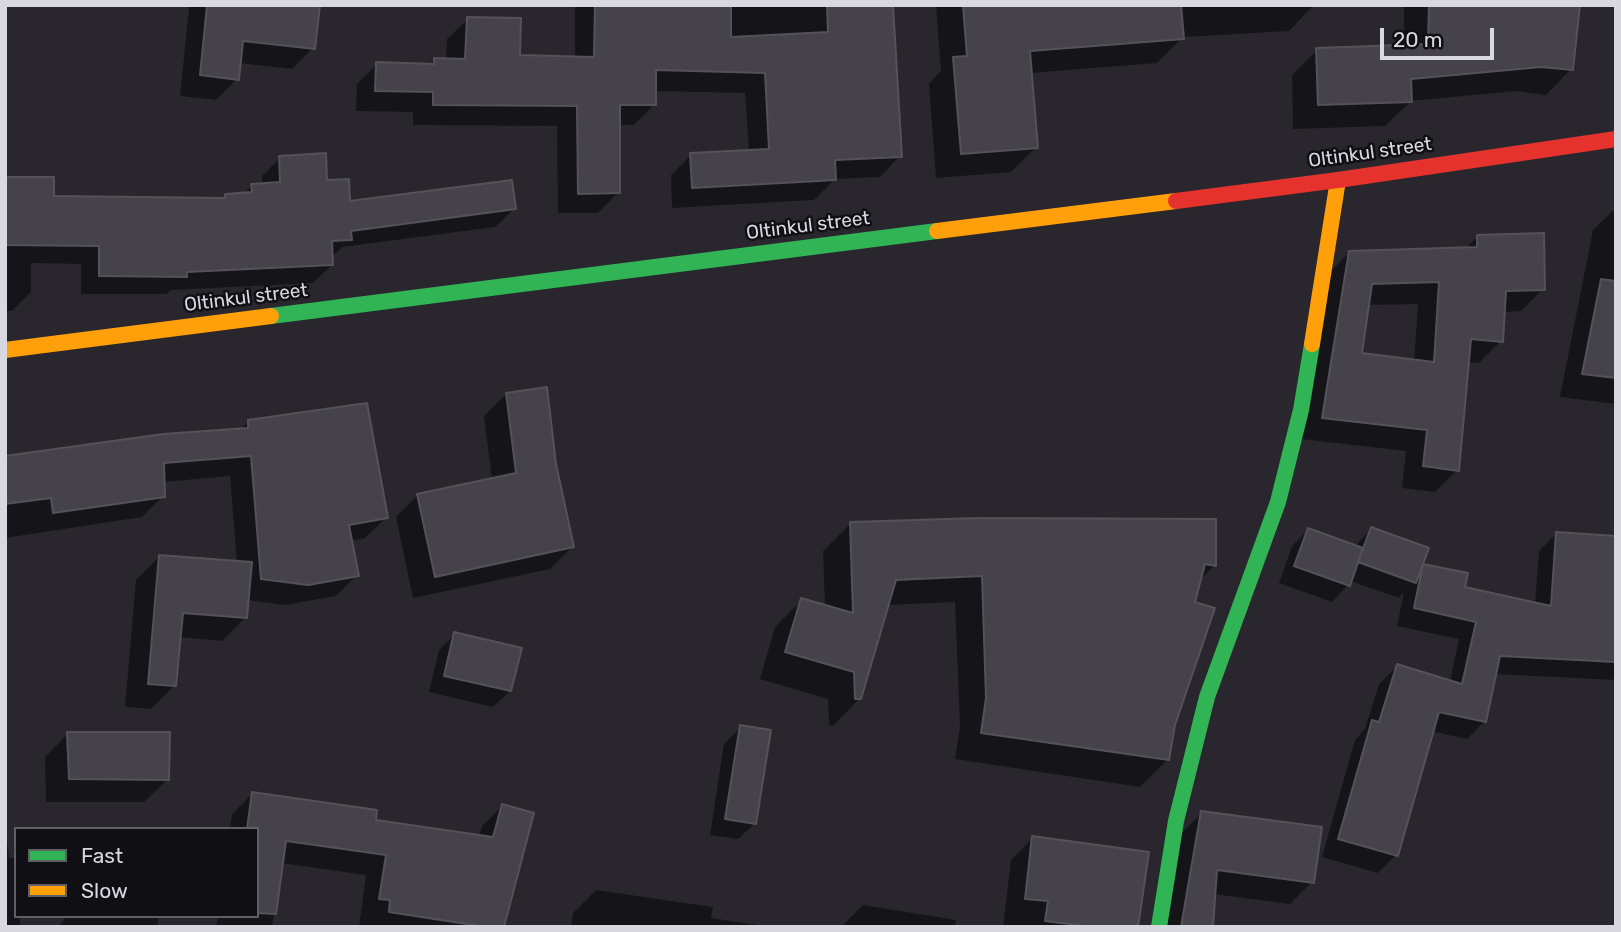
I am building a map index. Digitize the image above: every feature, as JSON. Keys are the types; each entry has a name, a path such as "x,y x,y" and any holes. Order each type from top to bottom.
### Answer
{"main road":[{"name":"Oltinkul street","path":"5,350 1338,180 1616,139"},
{"path":"1158,927 1176,821 1208,697 1278,502 1301,410 1338,180"}],"building":[{"path":"207,5 320,5 315,49 243,41 239,80 200,75"},
{"path":"595,5 731,5 731,37 828,32 827,5 893,5 902,157 835,160 836,180 692,188 690,153 769,149 765,73 656,70 656,105 620,105 620,193 578,194 577,106 433,105 433,92 375,91 376,62 434,64 434,58 465,59 467,17 521,18 520,55 594,57"},
{"path":"963,5 1181,5 1184,39 1030,51 1038,148 961,154 953,57 967,56"},
{"path":"1429,5 1580,5 1573,70 1541,67 1411,79 1412,102 1318,105 1316,48 1428,44"},
{"path":"326,153 327,180 349,179 350,201 512,180 516,209 351,231 352,240 332,241 333,265 187,272 187,277 99,276 99,246 5,245 5,177 54,177 54,196 225,198 225,194 252,192 251,184 280,182 279,156"},
{"path":"1544,233 1545,290 1506,291 1503,342 1471,339 1459,471 1423,466 1427,430 1322,418 1349,251 1477,247 1477,235","holes":["1439,282 1434,362 1362,353 1372,284"]},
{"path":"1601,279 1616,281 1616,378 1582,374"},
{"path":"547,387 556,464 574,547 435,577 417,494 516,473 506,393"},
{"path":"367,403 388,518 349,525 359,576 308,585 261,579 251,456 164,463 165,497 53,513 51,498 5,504 5,456 163,434 248,428 248,420"},
{"path":"980,518 1216,519 1216,566 1205,564 1195,602 1215,608 1175,725 1169,760 981,733 986,698 982,576 896,580 861,699 855,699 854,672 785,652 801,598 853,613 850,522"},
{"path":"1371,527 1429,548 1416,583 1358,562"},
{"path":"1308,528 1363,548 1350,586 1294,566"},
{"path":"1556,532 1616,536 1616,662 1500,656 1486,722 1439,712 1398,856 1338,839 1372,720 1379,722 1397,664 1462,684 1476,622 1414,608 1423,564 1468,573 1465,587 1551,606"},
{"path":"159,555 252,562 247,618 183,613 176,686 148,684"},
{"path":"454,632 522,648 511,691 444,676"},
{"path":"740,725 771,730 756,824 725,819"},
{"path":"67,732 170,732 169,780 69,779"},
{"path":"252,792 377,810 376,820 493,837 502,804 534,813 504,927 486,927 389,912 390,900 379,899 386,855 286,841 276,914 259,913 259,827 247,827"},
{"path":"1201,811 1322,827 1314,883 1217,870 1213,927 1181,927"},
{"path":"1032,836 1149,852 1138,927 1092,927 1045,921 1048,901 1025,899"}],"traffic: fast":[{"path":"271,316 937,231"},
{"path":"1159,927 1176,821 1207,697 1278,502 1301,410 1312,344"}],"traffic: slow":[{"path":"1312,344 1338,180"},
{"path":"937,231 1176,201"},
{"path":"5,350 271,316"}],"traffic: jam":[{"path":"1176,201 1616,139"}]}
